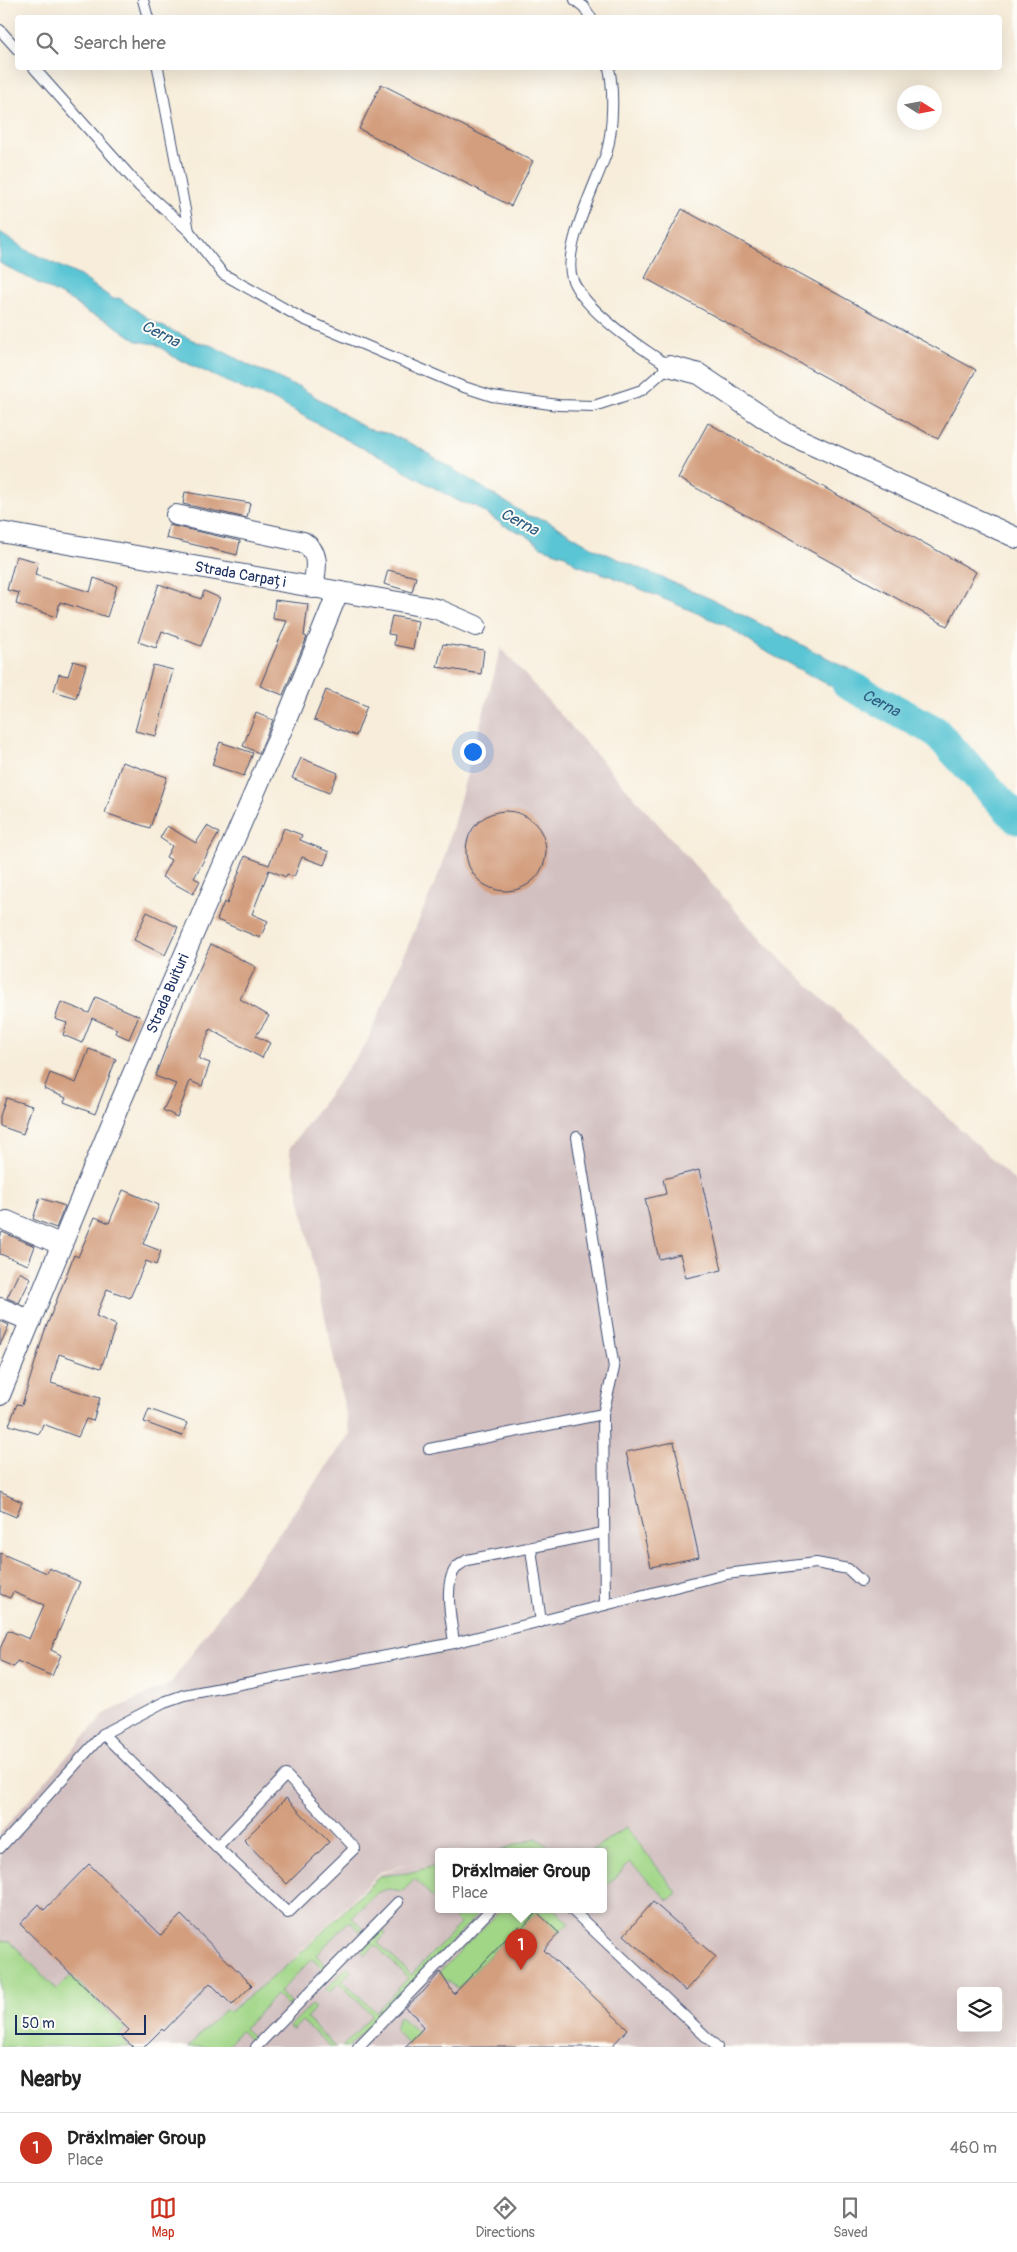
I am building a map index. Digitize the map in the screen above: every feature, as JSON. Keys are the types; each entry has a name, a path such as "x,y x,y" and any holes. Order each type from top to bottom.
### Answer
{"street":[{"path":"670,366 699,374 788,434 1017,538"},
{"path":"176,514 303,542 311,547 316,554 317,562 313,588"},
{"name":"Strada Carpați","path":"0,532 437,609 476,626"},
{"name":"Strada Buituri","path":"0,1396 174,974 286,720 338,592"},
{"path":"7,1221 62,1245"},
{"path":"0,1308 32,1321"}],"lane":[{"path":"142,0 147,15"},
{"path":"575,0 584,7 589,15"},
{"path":"0,30 15,47"},
{"path":"36,70 139,186 189,231 223,274 303,319 461,386 492,396 558,405 594,406 642,390 670,366 607,322 584,298 572,277 571,254 589,194 607,150 612,123 608,70"},
{"path":"158,70 189,231"},
{"path":"577,1137 614,1368 603,1414 605,1605"},
{"path":"429,1449 603,1414"},
{"path":"454,1643 448,1590 452,1574 457,1567 467,1560 531,1549 603,1533"},
{"path":"531,1549 541,1622"},
{"path":"0,1848 103,1734 164,1702 184,1695 454,1643 726,1574 816,1563 848,1569 861,1581"},
{"path":"103,1734 217,1847 288,1913 355,1848 286,1775 217,1847"},
{"path":"256,2047 398,1902"},
{"path":"358,2047 486,1913"},
{"path":"575,1913 717,2047"}],"shaded area":[{"path":"501,648 765,944 1017,1183 1017,2047 0,2047 0,1833 104,1714 170,1684 350,1434 289,1149 367,1042 442,866","holes":["412,1863 380,1874 247,2006 380,1872"]}],"green space":[{"path":"626,1827 678,1894 668,1900 630,1862 607,1886 607,1848 595,1848"},
{"path":"536,1838 551,1848 506,1848"},
{"path":"435,1866 435,1900 415,1879 403,1891 388,1889 376,1893 352,1918 363,1928 360,1931 349,1921 316,1955 326,1965 323,1969 312,1959 279,1992 290,2003 287,2006 276,1995 244,2028 255,2039 252,2042 241,2031 225,2047 188,2047 224,2010 229,2012 295,1959 380,1876 408,1873"},
{"path":"449,1913 479,1913 348,2047 342,2047 372,2015 339,1983 329,1993 325,1990 347,1967 351,1971 342,1980 376,2012 408,1978 375,1945 365,1955 361,1952 383,1930 386,1933 378,1943 411,1975 460,1924"},
{"path":"498,1913 536,1913 521,1929 517,1926 458,1989 438,1973"},
{"path":"538,1913 558,1913 569,1923 559,1933"},
{"path":"0,1940 10,1941 56,1989 71,1976 126,2029 119,2036 130,2047 0,2047"},
{"path":"311,2005 315,2008 306,2018 336,2047 331,2047 302,2021 293,2030 289,2027"},
{"path":"399,2016 418,2032 408,2044 395,2030"}],"water":[{"path":"0,232 28,251 80,276 113,299 119,298 153,322 197,342 213,346 254,368 274,375 291,385 298,386 367,429 390,434 416,446 528,516 546,520 595,549 711,599 855,672 891,693 878,711 761,649 725,625 610,576 577,565 565,555 541,547 526,535 503,525 476,506 460,502 404,471 390,460 358,446 271,398 250,392 225,381 174,357 156,344 137,341 107,320 88,313 74,302 0,263"}],"building":[{"path":"381,84 533,161 511,206 359,129"},
{"path":"682,209 976,370 938,439 645,278"},
{"path":"708,423 976,572 947,626 678,478"},
{"path":"185,492 250,503 247,518 183,504"},
{"path":"169,525 240,541 237,555 166,538"},
{"path":"16,556 38,562 35,575 90,592 94,578 117,586 107,617 60,602 56,617 16,604 19,593 7,590"},
{"path":"388,570 416,577 412,592 384,584"},
{"path":"159,584 201,599 204,591 220,598 201,646 162,631 156,648 138,642"},
{"path":"275,600 308,604 304,636 307,637 283,695 260,686 287,621 273,619"},
{"path":"392,616 418,621 413,649 394,645 395,635 388,634"},
{"path":"443,644 484,650 481,674 437,667"},
{"path":"73,661 86,665 76,698 54,691 59,674 68,676"},
{"path":"153,665 173,670 156,736 135,731"},
{"path":"326,690 367,706 356,736 314,720"},
{"path":"256,713 273,720 259,753 243,746"},
{"path":"220,742 253,753 244,776 212,765"},
{"path":"301,758 338,773 329,793 292,778"},
{"path":"122,762 167,777 150,828 105,813"},
{"path":"506,811 521,814 534,823 543,836 546,851 543,866 534,879 521,888 506,891 491,888 478,879 469,866 466,851 469,836 478,823 491,814"},
{"path":"167,826 196,843 207,826 219,833 194,878 200,881 193,894 162,877 171,860 166,857 172,846 160,838"},
{"path":"284,828 302,835 300,840 329,852 324,865 302,857 294,877 287,874 286,877 269,870 252,914 268,921 260,938 217,920 224,902 227,904 245,856 269,865"},
{"path":"147,912 178,927 165,955 134,940"},
{"path":"211,944 256,967 240,999 269,1016 256,1036 270,1043 262,1058 210,1029 199,1059 210,1063 202,1086 190,1081 177,1117 163,1110 176,1084 155,1076 180,1011"},
{"path":"96,997 139,1016 129,1039 115,1033 117,1029 92,1018 82,1043 63,1035 67,1023 55,1019 61,1002 89,1013"},
{"path":"89,1049 116,1059 95,1114 64,1102 66,1098 44,1089 50,1073 76,1083"},
{"path":"6,1098 32,1106 23,1134 0,1126 0,1116"},
{"path":"699,1170 722,1270 686,1278 680,1254 659,1259 645,1199 666,1194 663,1179"},
{"path":"123,1190 159,1205 143,1244 161,1251 156,1265 146,1261 130,1298 107,1289 96,1316 116,1325 101,1368 59,1354 51,1383 100,1398 93,1421 86,1419 78,1437 43,1424 39,1434 9,1425 17,1404 22,1405 44,1333 74,1255 78,1257 95,1217 109,1223"},
{"path":"40,1198 65,1206 56,1228 33,1219"},
{"path":"2,1232 35,1246 28,1265 0,1254"},
{"path":"19,1272 31,1278 19,1303 7,1298"},
{"path":"0,1321 9,1325 0,1345"},
{"path":"149,1409 187,1423 182,1436 144,1422"},
{"path":"674,1442 699,1557 651,1567 626,1452"},
{"path":"0,1492 22,1502 16,1517 0,1510"},
{"path":"0,1553 47,1573 49,1568 80,1582 51,1650 61,1655 52,1676 17,1661 14,1667 0,1661 0,1649 8,1630 29,1639 44,1605 13,1592 10,1598 0,1594"},
{"path":"286,1798 329,1842 287,1884 244,1840"},
{"path":"89,1864 161,1935 181,1915 252,1985 232,2005 210,1983 164,2031 162,2029 144,2047 133,2047 122,2037 129,2030 20,1924 39,1904 44,1910"},
{"path":"653,1902 716,1957 686,1991 624,1935"},
{"path":"538,1913 559,1933 544,1950 628,2029 611,2047 405,2047 423,2028 416,2016 405,2008 424,1991 440,1972 454,1994 518,1926 521,1929"}],"waterway":[{"name":"Cerna","path":"847,684 935,731 1017,819"}],"place":[{"name":"Dräxlmaier Group","path":"521,1970"}]}
